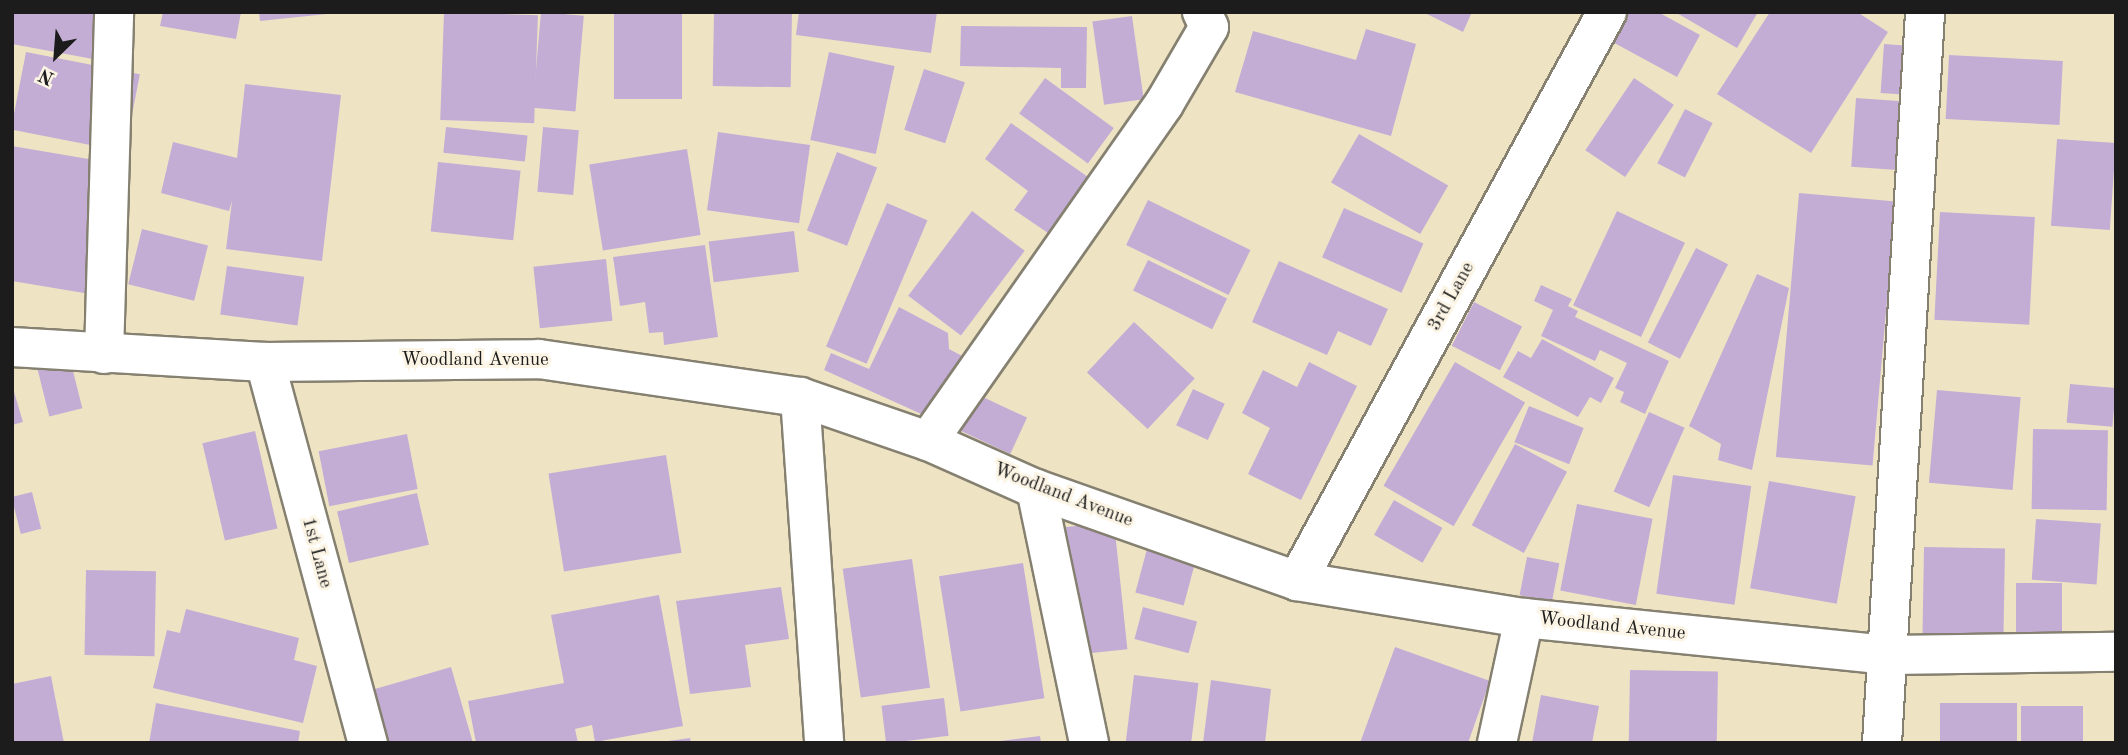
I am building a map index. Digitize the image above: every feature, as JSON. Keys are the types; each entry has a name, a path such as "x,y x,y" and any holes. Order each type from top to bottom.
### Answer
{"street":[{"path":"104,354 114,12"},
{"name":"3rd Lane","path":"1297,581 1607,12"},
{"path":"1882,743 1925,12"},
{"path":"928,441 1164,104 1205,20"},
{"name":"Woodland Avenue","path":"12,348 265,362 539,359 800,397 928,441 1036,489 1297,581 1524,618 1889,655 2116,652"},
{"name":"1st Lane","path":"265,362 368,743"},
{"path":"800,397 824,743"},
{"path":"1036,489 1088,743"},
{"path":"1497,743 1524,618"}],"building":[{"path":"12,12 117,12 109,62 12,44"},
{"path":"163,12 241,12 236,39 160,26"},
{"path":"259,12 327,12 327,14 260,21"},
{"path":"444,12 538,15 534,123 440,120"},
{"path":"541,12 584,16 575,111 533,108"},
{"path":"614,12 682,12 682,99 614,99"},
{"path":"714,12 792,13 791,87 713,86"},
{"path":"799,12 937,12 931,53 796,35"},
{"path":"1423,12 1472,12 1463,32"},
{"path":"1622,12 1658,12 1700,35 1677,77 1607,39"},
{"path":"1675,12 1758,12 1737,48"},
{"path":"1770,12 1857,12 1888,32 1811,153 1717,94"},
{"path":"1132,16 1144,99 1104,105 1092,22"},
{"path":"961,26 1087,27 1086,88 1061,88 1061,68 960,66"},
{"path":"1366,29 1416,44 1391,136 1235,92 1253,31 1356,60"},
{"path":"1884,44 1915,46 1912,95 1881,93"},
{"path":"26,52 140,74 125,152 12,130"},
{"path":"829,52 895,66 876,154 810,140"},
{"path":"1949,55 2063,61 2059,125 1946,119"},
{"path":"924,69 965,82 945,143 904,130"},
{"path":"1045,78 1114,128 1088,164 1019,114"},
{"path":"1634,78 1674,105 1625,177 1585,150"},
{"path":"245,84 341,95 322,261 226,249 232,201 229,211 161,193 173,142 237,158"},
{"path":"1856,98 1913,102 1908,171 1851,167"},
{"path":"1685,109 1713,123 1685,177 1657,163"},
{"path":"1011,123 1088,177 1048,233 1014,210 1028,191 985,159"},
{"path":"446,127 528,136 525,161 443,153"},
{"path":"543,127 579,130 573,195 537,192"},
{"path":"718,132 810,145 799,223 707,210"},
{"path":"1359,134 1448,186 1420,234 1331,182"},
{"path":"2057,139 2116,143 2110,230 2051,226"},
{"path":"12,146 118,164 96,295 12,281"},
{"path":"687,149 701,235 603,250 589,164"},
{"path":"837,152 877,167 847,246 807,230"},
{"path":"438,162 521,171 513,240 431,232"},
{"path":"1799,193 1896,201 1873,465 1776,457"},
{"path":"1148,200 1250,250 1229,295 1126,245"},
{"path":"887,203 928,220 867,364 826,347"},
{"path":"1344,208 1423,243 1402,293 1322,257"},
{"path":"972,211 1025,251 961,335 908,296"},
{"path":"1617,211 1685,243 1641,337 1573,305"},
{"path":"1940,212 2035,217 2029,325 1934,320"},
{"path":"142,229 208,245 194,301 128,284"},
{"path":"794,231 799,272 714,282 709,241"},
{"path":"705,245 718,337 664,345 663,332 649,333 645,302 620,306 613,257"},
{"path":"1696,248 1728,264 1680,359 1648,342"},
{"path":"606,259 612,321 540,328 533,267"},
{"path":"1148,260 1227,299 1212,329 1133,291"},
{"path":"1279,261 1388,309 1371,346 1338,331 1327,355 1252,322"},
{"path":"227,266 304,277 297,325 220,315"},
{"path":"1757,274 1789,288 1752,470 1718,460 1721,444 1689,426"},
{"path":"1541,285 1572,299 1568,306 1578,311 1575,317 1669,361 1645,414 1620,402 1624,392 1615,388 1627,363 1600,350 1595,361 1541,336 1553,310 1534,301"},
{"path":"1474,302 1522,327 1500,370 1452,346"},
{"path":"899,307 948,333 949,349 966,358 928,417 824,370 831,353 869,369"},
{"path":"1134,322 1195,379 1148,429 1087,372"},
{"path":"1542,339 1614,378 1601,403 1590,397 1578,417 1503,377 1518,351 1531,358"},
{"path":"69,355 82,408 49,417 36,363"},
{"path":"1309,362 1357,386 1301,500 1248,474 1270,428 1242,413 1263,370 1297,387"},
{"path":"1455,362 1525,402 1454,526 1384,486"},
{"path":"2070,384 2116,388 2112,427 2067,423"},
{"path":"12,385 23,422 12,425"},
{"path":"1193,389 1225,404 1208,440 1176,425"},
{"path":"1937,390 2021,397 2013,490 1929,483"},
{"path":"970,391 1027,418 1010,454 953,427"},
{"path":"1529,406 1584,428 1569,464 1514,442"},
{"path":"1649,412 1685,428 1649,507 1614,491"},
{"path":"2033,429 2108,430 2107,510 2032,509"},
{"path":"255,431 277,528 225,541 202,443"},
{"path":"407,434 418,489 329,506 319,451"},
{"path":"1515,444 1567,472 1524,553 1472,525"},
{"path":"666,455 681,553 564,571 548,474"},
{"path":"1673,475 1751,486 1735,605 1656,594"},
{"path":"1769,481 1856,496 1837,604 1750,588"},
{"path":"32,492 41,529 21,534 12,497"},
{"path":"417,493 429,545 349,563 337,511"},
{"path":"1394,500 1442,528 1422,563 1374,535"},
{"path":"1577,504 1653,519 1636,605 1560,590"},
{"path":"2036,519 2101,524 2097,584 2032,580"},
{"path":"1114,522 1127,649 1073,655 1059,528"},
{"path":"1924,547 2005,548 2003,641 1922,640"},
{"path":"1147,549 1195,562 1184,605 1135,592"},
{"path":"1527,557 1559,563 1552,602 1520,595"},
{"path":"912,559 930,688 861,697 843,569"},
{"path":"1023,563 1044,698 960,712 939,576"},
{"path":"86,570 156,571 155,656 85,655"},
{"path":"2016,583 2062,583 2062,650 2016,650"},
{"path":"781,587 789,639 745,645 751,687 690,694 676,601"},
{"path":"659,595 683,726 595,742 592,725 575,729 578,743 476,743 468,701 564,683 551,615"},
{"path":"1143,607 1197,621 1189,653 1134,639"},
{"path":"186,609 299,638 294,660 317,666 303,723 153,688 167,630 180,633"},
{"path":"1395,647 1490,681 1468,743 1360,743"},
{"path":"451,667 473,743 383,743 368,691"},
{"path":"1630,670 1718,672 1717,743 1629,743"},
{"path":"1134,675 1199,683 1191,743 1126,742"},
{"path":"51,676 64,743 12,743 12,684"},
{"path":"1211,680 1271,689 1265,743 1203,743"},
{"path":"1541,695 1599,706 1592,743 1532,743"},
{"path":"944,698 949,736 886,743 881,706"},
{"path":"156,703 300,731 298,743 149,743"},
{"path":"1940,703 2017,703 2017,743 1940,743"},
{"path":"2021,706 2083,706 2083,743 2021,743"},
{"path":"1040,736 1041,743 1000,743 1000,741"},
{"path":"690,738 691,743 668,743 668,741"}]}
